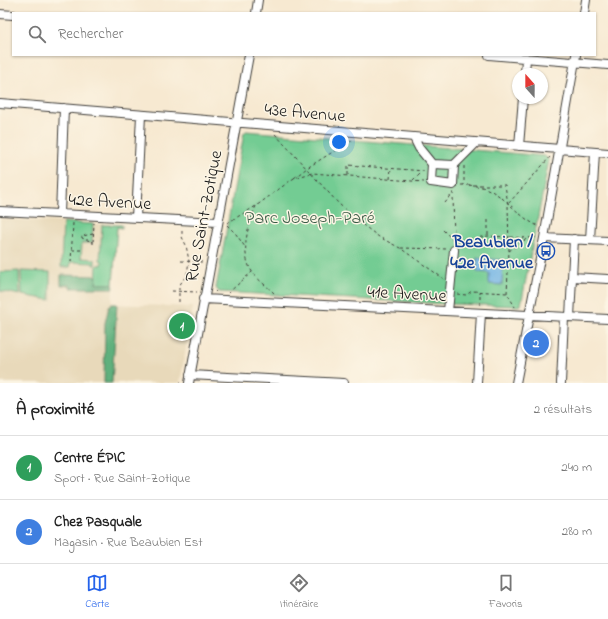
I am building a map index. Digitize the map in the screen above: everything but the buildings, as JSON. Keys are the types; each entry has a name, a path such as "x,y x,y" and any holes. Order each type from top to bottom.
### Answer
{"street":[{"path":"256,12 258,0"},
{"path":"584,12 586,0"},
{"path":"0,14 12,15"},
{"name":"Rue Saint-Zotique","path":"185,380 203,299 224,223 237,122 249,56"},
{"path":"501,56 576,59 608,65"},
{"path":"525,68 526,58"},
{"path":"516,383 540,238 576,59"},
{"name":"43e Avenue","path":"0,103 608,153"},
{"path":"519,146 522,104"},
{"path":"60,214 64,108"},
{"path":"136,218 141,115"},
{"path":"414,138 432,168 431,182 453,185 454,165 476,143"},
{"path":"590,240 594,152"},
{"path":"432,168 454,165"},
{"name":"42e Avenue","path":"0,211 224,223"},
{"path":"540,238 608,241"},
{"path":"561,383 572,278 574,240"},
{"path":"448,311 454,245"},
{"path":"572,278 608,279"},
{"name":"41e Avenue","path":"203,299 448,311 480,309 528,315 608,319"},
{"path":"477,383 480,309"},
{"path":"185,380 344,383"}],"path":[{"path":"273,132 339,204 359,222 379,237 400,248 451,284"},
{"path":"246,248 236,234 224,223 256,206 307,168 353,139"},
{"path":"464,154 464,185"},
{"path":"508,204 550,157"},
{"path":"348,176 348,165 423,171 432,168"},
{"path":"390,179 391,168"},
{"path":"413,181 423,171"},
{"path":"294,178 312,173 431,182"},
{"path":"505,182 508,204 509,251 507,293 515,308"},
{"path":"453,185 505,185"},
{"path":"464,185 484,187 493,192 531,223 538,226"},
{"path":"444,203 453,192 454,245"},
{"path":"256,206 247,229 246,248 248,260 252,272 277,296"},
{"path":"488,220 488,236"},
{"path":"71,262 73,222"},
{"path":"93,234 82,236 82,238 93,243 94,223"},
{"path":"179,302 179,286 186,274 189,261 186,245 182,237 182,227"},
{"path":"443,230 454,245"},
{"path":"400,248 454,245 488,236 540,238"},
{"path":"509,251 528,238"},
{"path":"71,250 82,250"},
{"path":"182,261 202,262"},
{"path":"228,294 252,272"},
{"path":"172,291 197,291"},
{"path":"450,294 466,295 472,291 507,293"},
{"path":"480,292 480,309"},
{"path":"185,326 191,326"}],"shaded area":[{"path":"0,219 118,225 112,304 193,307 180,383 0,383"}],"green space":[{"name":"Parc Joseph-Paré","path":"246,131 545,156 549,160 521,305 449,304 219,292 216,288 244,133"},
{"path":"63,222 93,224 92,243 82,243 81,258 95,259 95,265 93,265 93,263 71,262 70,267 61,267"},
{"path":"102,225 122,225 122,228 117,227 113,284 96,284 97,265 102,265 102,261 100,260"},
{"path":"19,271 20,295 0,291 0,272"},
{"path":"21,271 50,272 50,300 22,295"},
{"path":"61,275 97,276 96,284 113,284 113,288 70,288 70,285 61,285"},
{"path":"112,304 117,304 112,383 104,383 105,323 109,306"}],"water":[{"path":"477,258 503,260 502,285 489,284 489,273 477,272"}],"place":[{"name":"Beaubien / 42e Avenue","path":"546,251"},
{"name":"Centre ÉPIC","path":"182,326"},
{"name":"Chez Pasquale","path":"536,343"}]}
